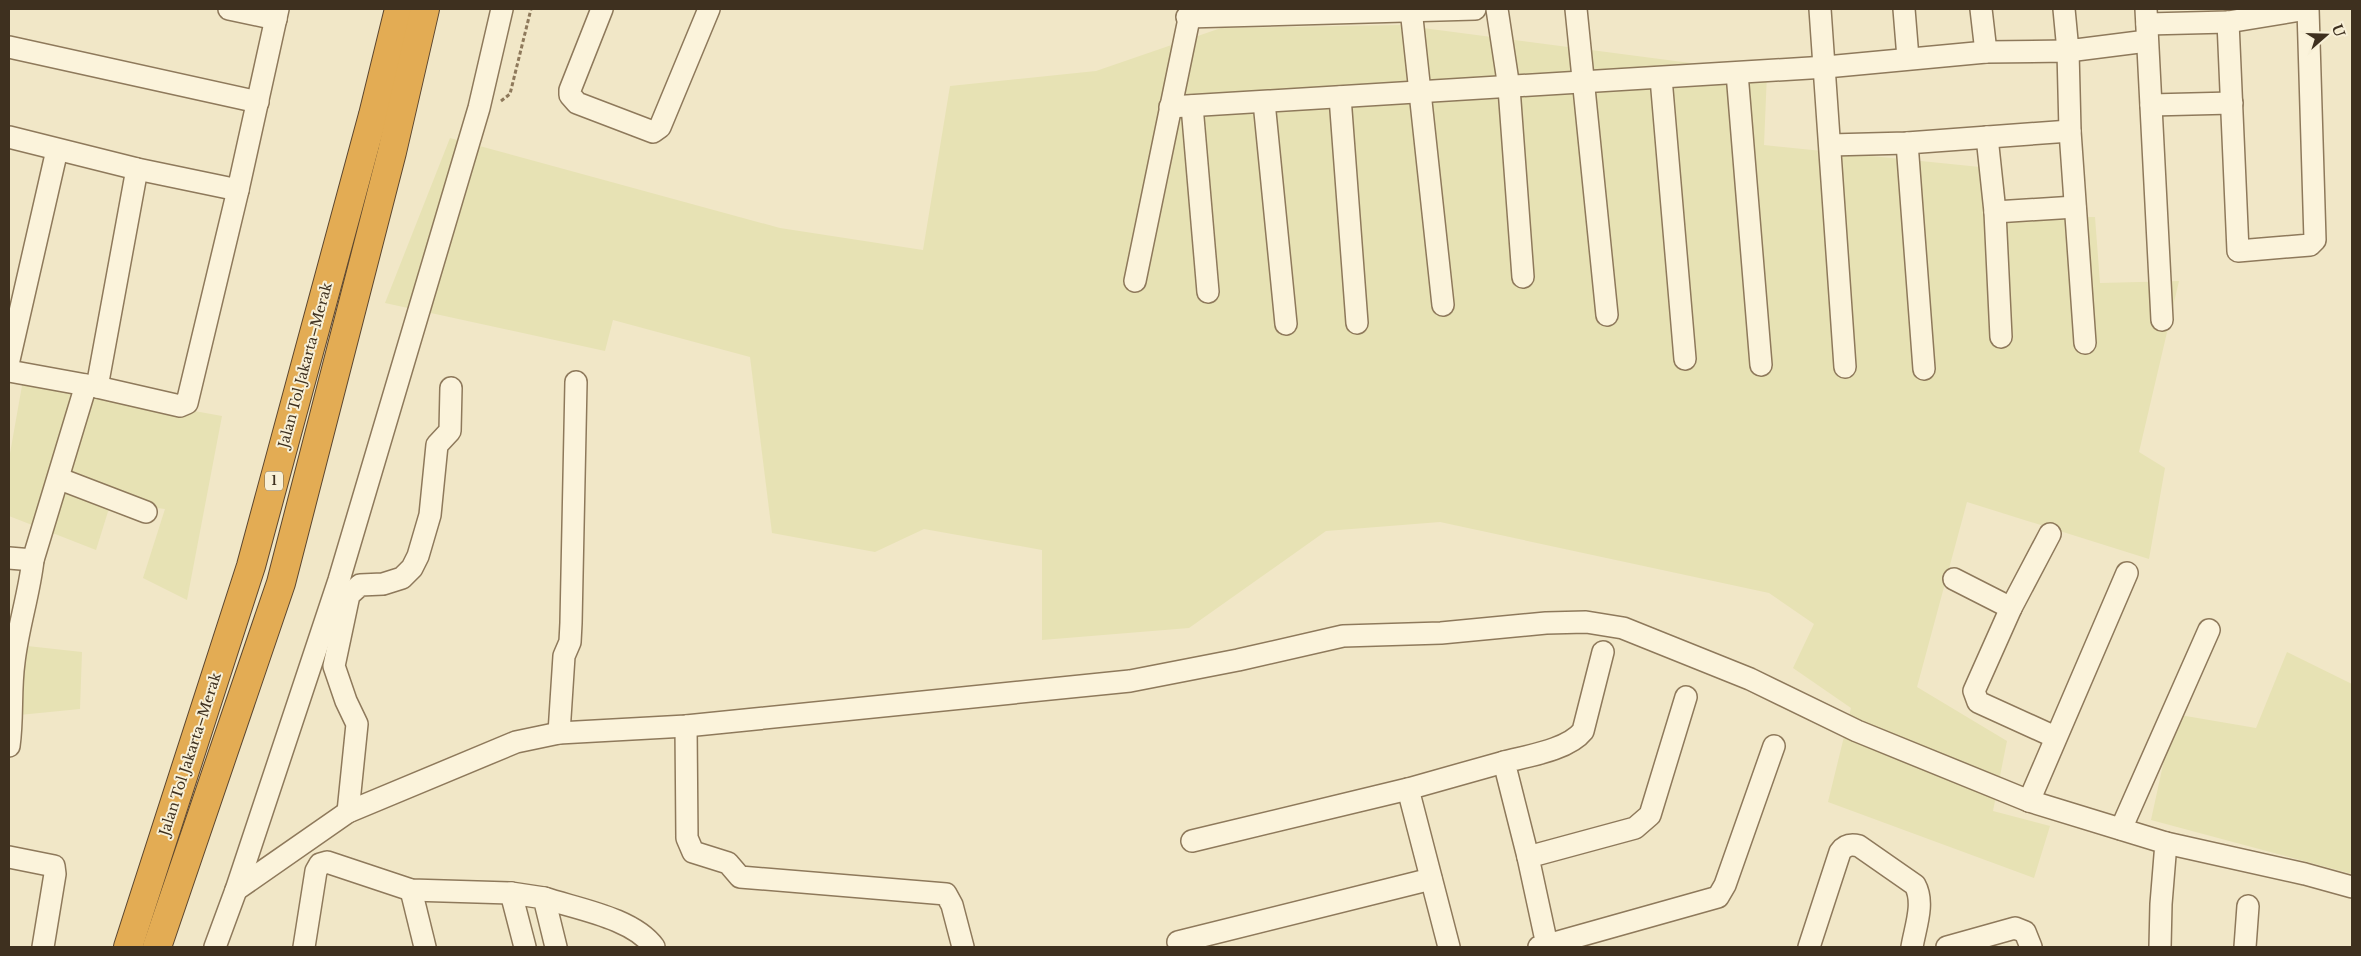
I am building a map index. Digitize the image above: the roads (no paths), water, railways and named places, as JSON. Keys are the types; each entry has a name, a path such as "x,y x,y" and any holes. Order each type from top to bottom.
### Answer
{"highway":[{"name":"Jalan Tol Jakarta–Merak","path":"128,947 251,566 370,124 399,9"},
{"path":"157,947 280,583 389,162 425,9"}],"street":[{"path":"9,371 92,386 180,406 187,403 238,190 277,14 229,9"},
{"path":"215,947 236,890 339,580 479,108 502,9"},
{"path":"602,9 570,90 570,95 577,103 654,132 660,127 709,9"},
{"path":"1411,9 1443,305"},
{"path":"1136,281 1189,13 1476,9"},
{"path":"1497,9 1509,88 1523,277"},
{"path":"1576,9 1607,315"},
{"path":"1820,9 1826,67 1845,367"},
{"path":"1904,9 1908,58"},
{"path":"1982,9 1986,52"},
{"path":"2064,9 2084,343"},
{"path":"1170,107 1737,73 1826,67 1986,52 2068,51 2147,25 2228,22 2308,9 2315,240 2313,243 2238,250 2228,22"},
{"path":"2147,25 2162,320"},
{"path":"9,47 258,102"},
{"path":"1737,73 1761,365"},
{"path":"1661,78 1685,359"},
{"path":"1340,97 1357,323"},
{"path":"1264,102 1286,324"},
{"path":"2151,104 2232,103"},
{"path":"1192,106 1208,292"},
{"path":"1830,145 1907,143 2070,131"},
{"path":"1987,136 1995,212 2001,337"},
{"path":"9,137 137,169 238,190"},
{"path":"1907,143 1924,369"},
{"path":"9,360 57,150"},
{"path":"9,746 12,724 11,690 14,660 30,588 33,560 92,386 137,169"},
{"path":"1995,212 2075,207"},
{"path":"559,733 564,656 570,642 571,623 576,382"},
{"path":"348,812 357,724 346,701 334,666 349,594 360,585 383,584 402,578 412,568 418,556 430,515 437,445 450,431 451,388"},
{"path":"60,479 146,512"},
{"path":"2050,534 2011,608 1975,686 1974,695 1978,702 2055,737"},
{"path":"9,558 33,560"},
{"path":"2029,800 2127,572"},
{"path":"1954,579 2011,608"},
{"path":"236,890 348,812 516,742 559,733 686,726 1130,681 1238,660 1343,636 1441,632 1546,623 1586,622 1623,628 1700,658 1750,679 1857,731 2029,800 2166,843 2305,874 2352,888"},
{"path":"2121,829 2209,630"},
{"path":"1192,841 1408,789 1568,744 1583,731 1603,652"},
{"path":"1528,857 1635,828 1643,824 1650,815 1686,697"},
{"path":"686,726 686,838 693,852 728,863 740,877 946,894 952,905 963,947"},
{"path":"1504,762 1528,857 1544,947 1718,897 1725,885 1774,746"},
{"path":"1408,789 1449,947"},
{"path":"2160,947 2166,843"},
{"path":"1809,947 1840,852 1845,847 1853,845 1859,846 1916,886 1920,892 1920,903 1912,947"},
{"path":"9,857 54,866 55,874 43,947"},
{"path":"304,947 316,871 320,864 327,862 410,890 511,893 544,898 625,924 646,936 654,947"},
{"path":"1178,942 1431,879"},
{"path":"410,890 425,947"},
{"path":"511,893 525,947"},
{"path":"544,898 556,947"},
{"path":"2245,947 2248,906"},
{"path":"1947,947 2015,928 2025,932 2031,947"}]}
